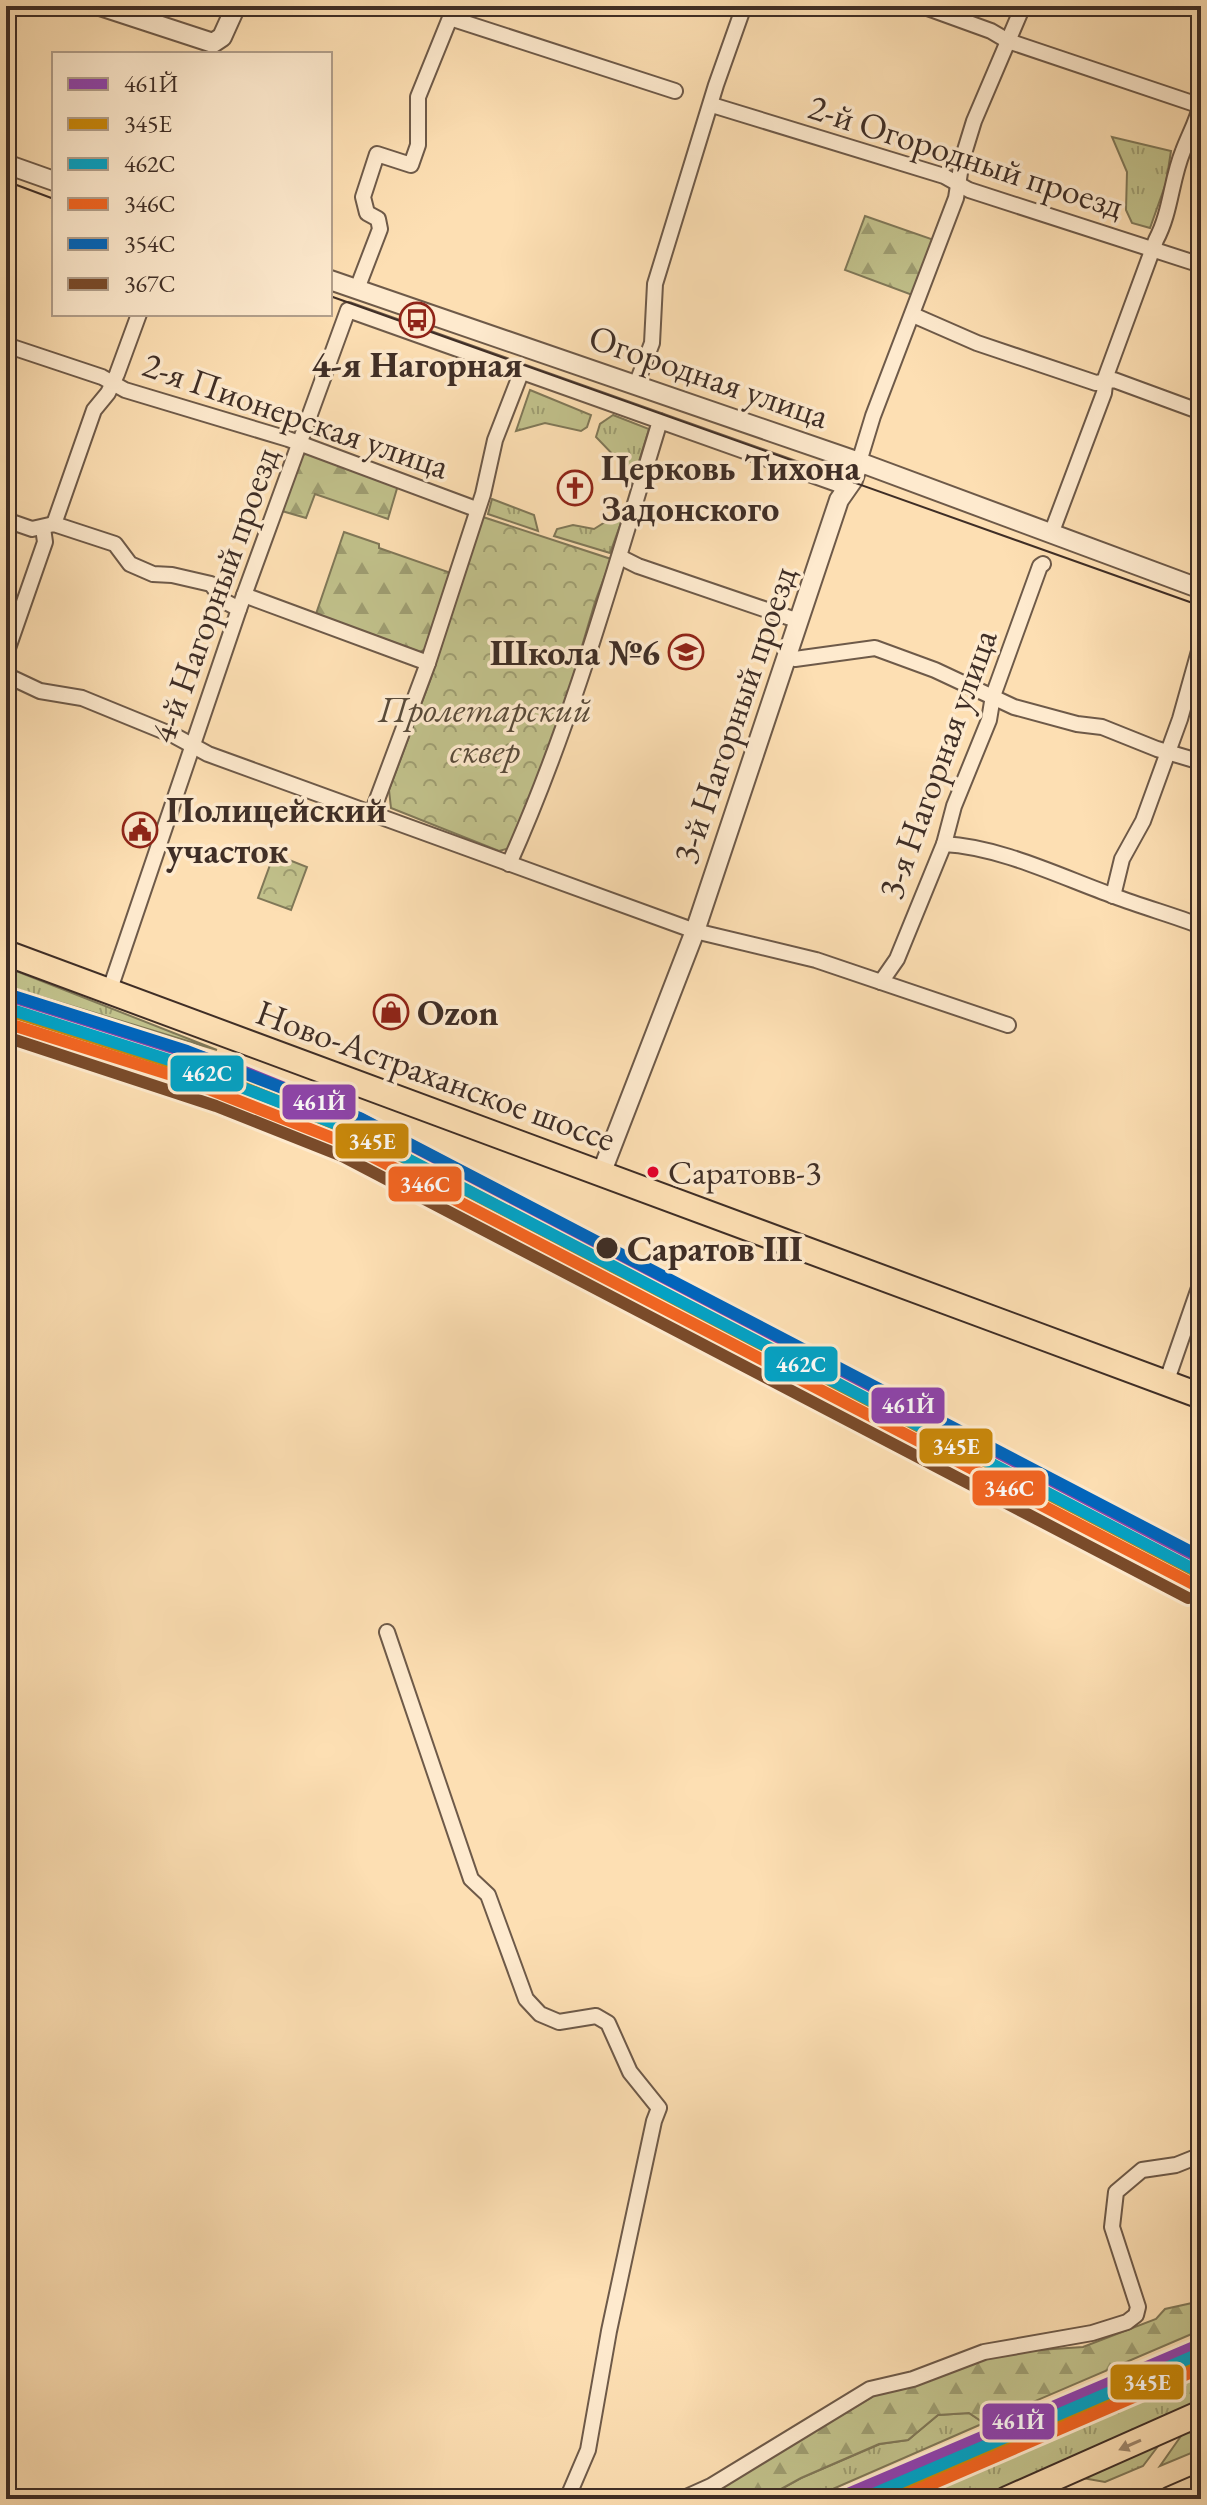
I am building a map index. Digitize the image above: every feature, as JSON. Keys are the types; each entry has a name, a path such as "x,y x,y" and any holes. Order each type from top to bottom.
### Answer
{"main road":[{"name":"Ново-Астраханское шоссе","path":"6,953 1201,1396"},
{"path":"1007,2499 1201,2413"},
{"path":"1171,2499 1201,2486"}],"street":[{"path":"100,6 213,43 222,37 236,6"},
{"path":"636,385 652,343 655,284 722,65 744,6"},
{"path":"922,6 991,31 1008,41 1201,106 1182,152 1165,223 1051,534"},
{"name":"3-й Нагорный проезд","path":"601,1174 695,931 839,500 847,490 859,462 873,416 956,198 974,121 1023,6"},
{"path":"357,289 380,229 378,219 367,213 363,197 377,154 411,165 418,145 418,97 451,12 675,91"},
{"name":"2-й Огородный проезд","path":"712,105 1201,265"},
{"path":"6,164 52,180"},
{"name":"Огородная улица","path":"332,281 859,462 1201,589"},
{"name":"4-й Нагорный проезд","path":"109,992 239,609 348,310 521,373"},
{"path":"913,315 977,343 1096,383 1114,380 1131,385 1201,412"},
{"path":"6,654 49,526 94,410 113,383 138,316"},
{"name":"2-я Пионерская улица","path":"6,345 102,377 125,390 300,444 476,509"},
{"path":"372,813 428,663 483,494 495,440 521,373 847,490"},
{"path":"509,864 557,751 660,421"},
{"path":"6,520 32,529 49,526 115,544 130,564 153,574 211,584 224,601 239,609"},
{"path":"620,557 638,566 799,621"},
{"name":"3-я Нагорная улица","path":"881,982 897,959 944,844 954,806 989,720 993,696 1043,564"},
{"path":"244,595 428,663"},
{"path":"1113,896 1122,859 1143,821 1180,719 1201,644"},
{"path":"786,657 795,659 875,648 935,670 1014,707 1077,724 1102,727 1201,762"},
{"path":"6,675 40,691 82,698 192,746 695,931 816,960 1008,1025"},
{"path":"944,844 966,845 1078,881 1201,926"},
{"path":"1166,1383 1201,1282"},
{"path":"387,1632 471,1879 488,1895 526,1999 540,2014 559,2022 596,2016 608,2023 630,2072 659,2108 609,2331 588,2450 567,2499"},
{"path":"682,2499 711,2486 870,2389 913,2379 984,2352 1092,2333 1127,2322 1136,2315 1138,2307 1112,2227 1116,2192 1142,2170 1176,2165 1201,2155"}],"green space":[{"path":"1112,137 1171,151 1166,183 1150,228 1132,223 1126,210 1127,172"},
{"path":"865,216 937,241 915,296 845,270"},
{"path":"530,390 591,415 587,427 581,431 545,423 516,431"},
{"path":"613,415 649,429 632,484 623,465 596,437 600,424"},
{"path":"309,452 398,485 388,519 315,494 306,518 282,511 301,456"},
{"path":"492,499 534,515 538,531 488,514"},
{"path":"626,509 610,553 554,536 557,529 573,525 594,529"},
{"name":"Пролетарский сквер","path":"483,517 611,559 595,602 551,751 510,848 499,851 391,808 389,790 431,678"},
{"path":"344,532 379,544 379,548 451,573 425,649 420,652 316,614"},
{"path":"274,854 307,867 291,910 258,898"},
{"path":"6,967 217,1050 6,986"},
{"path":"1201,2301 1201,2330 984,2423 969,2413 938,2415 908,2440 879,2444 801,2478 763,2499 711,2499 715,2491 877,2394 984,2357 1009,2352 1083,2347 1156,2319 1165,2309"},
{"path":"1201,2368 1201,2404 987,2499 897,2499"},
{"path":"969,2413 984,2423 810,2499 763,2499 801,2478 880,2444 908,2440 938,2415"},
{"path":"1201,2421 1201,2456 1191,2453 1160,2466 1188,2426"},
{"path":"1165,2437 1143,2466 1105,2482 1077,2477"}],"tram line":[{"path":"6,181 52,198"},
{"path":"332,297 1201,606"}],"transit line":[{"name":"461Й","path":"6,995 230,1066 361,1119 1201,1559"},
{"name":"354С","path":"10,995 187,1051 360,1118 1201,1557"},
{"name":"462С","path":"6,1008 182,1064 354,1131 1201,1573"},
{"name":"345Е","path":"6,1010 225,1080 355,1132 1195,1571"},
{"name":"346С","path":"6,1023 178,1077 348,1144 1195,1585"},
{"name":"367С","path":"6,1037 216,1106 342,1156 1188,1598"},
{"name":"461Й","path":"836,2499 1201,2344"},
{"name":"462С","path":"862,2499 1201,2353"},
{"name":"345Е","path":"872,2499 1201,2359"},
{"name":"346С","path":"897,2499 1201,2368"}],"place":[{"name":"4-я Нагорная","path":"417,320"},
{"name":"Церковь Тихона Задонского","path":"575,488"},
{"name":"Школа №6","path":"686,652"},
{"name":"Полицейский участок","path":"140,830"},
{"name":"Ozon","path":"391,1012"},
{"name":"Саратовв-3","path":"653,1172"},
{"name":"Саратов III","path":"607,1248"}]}
